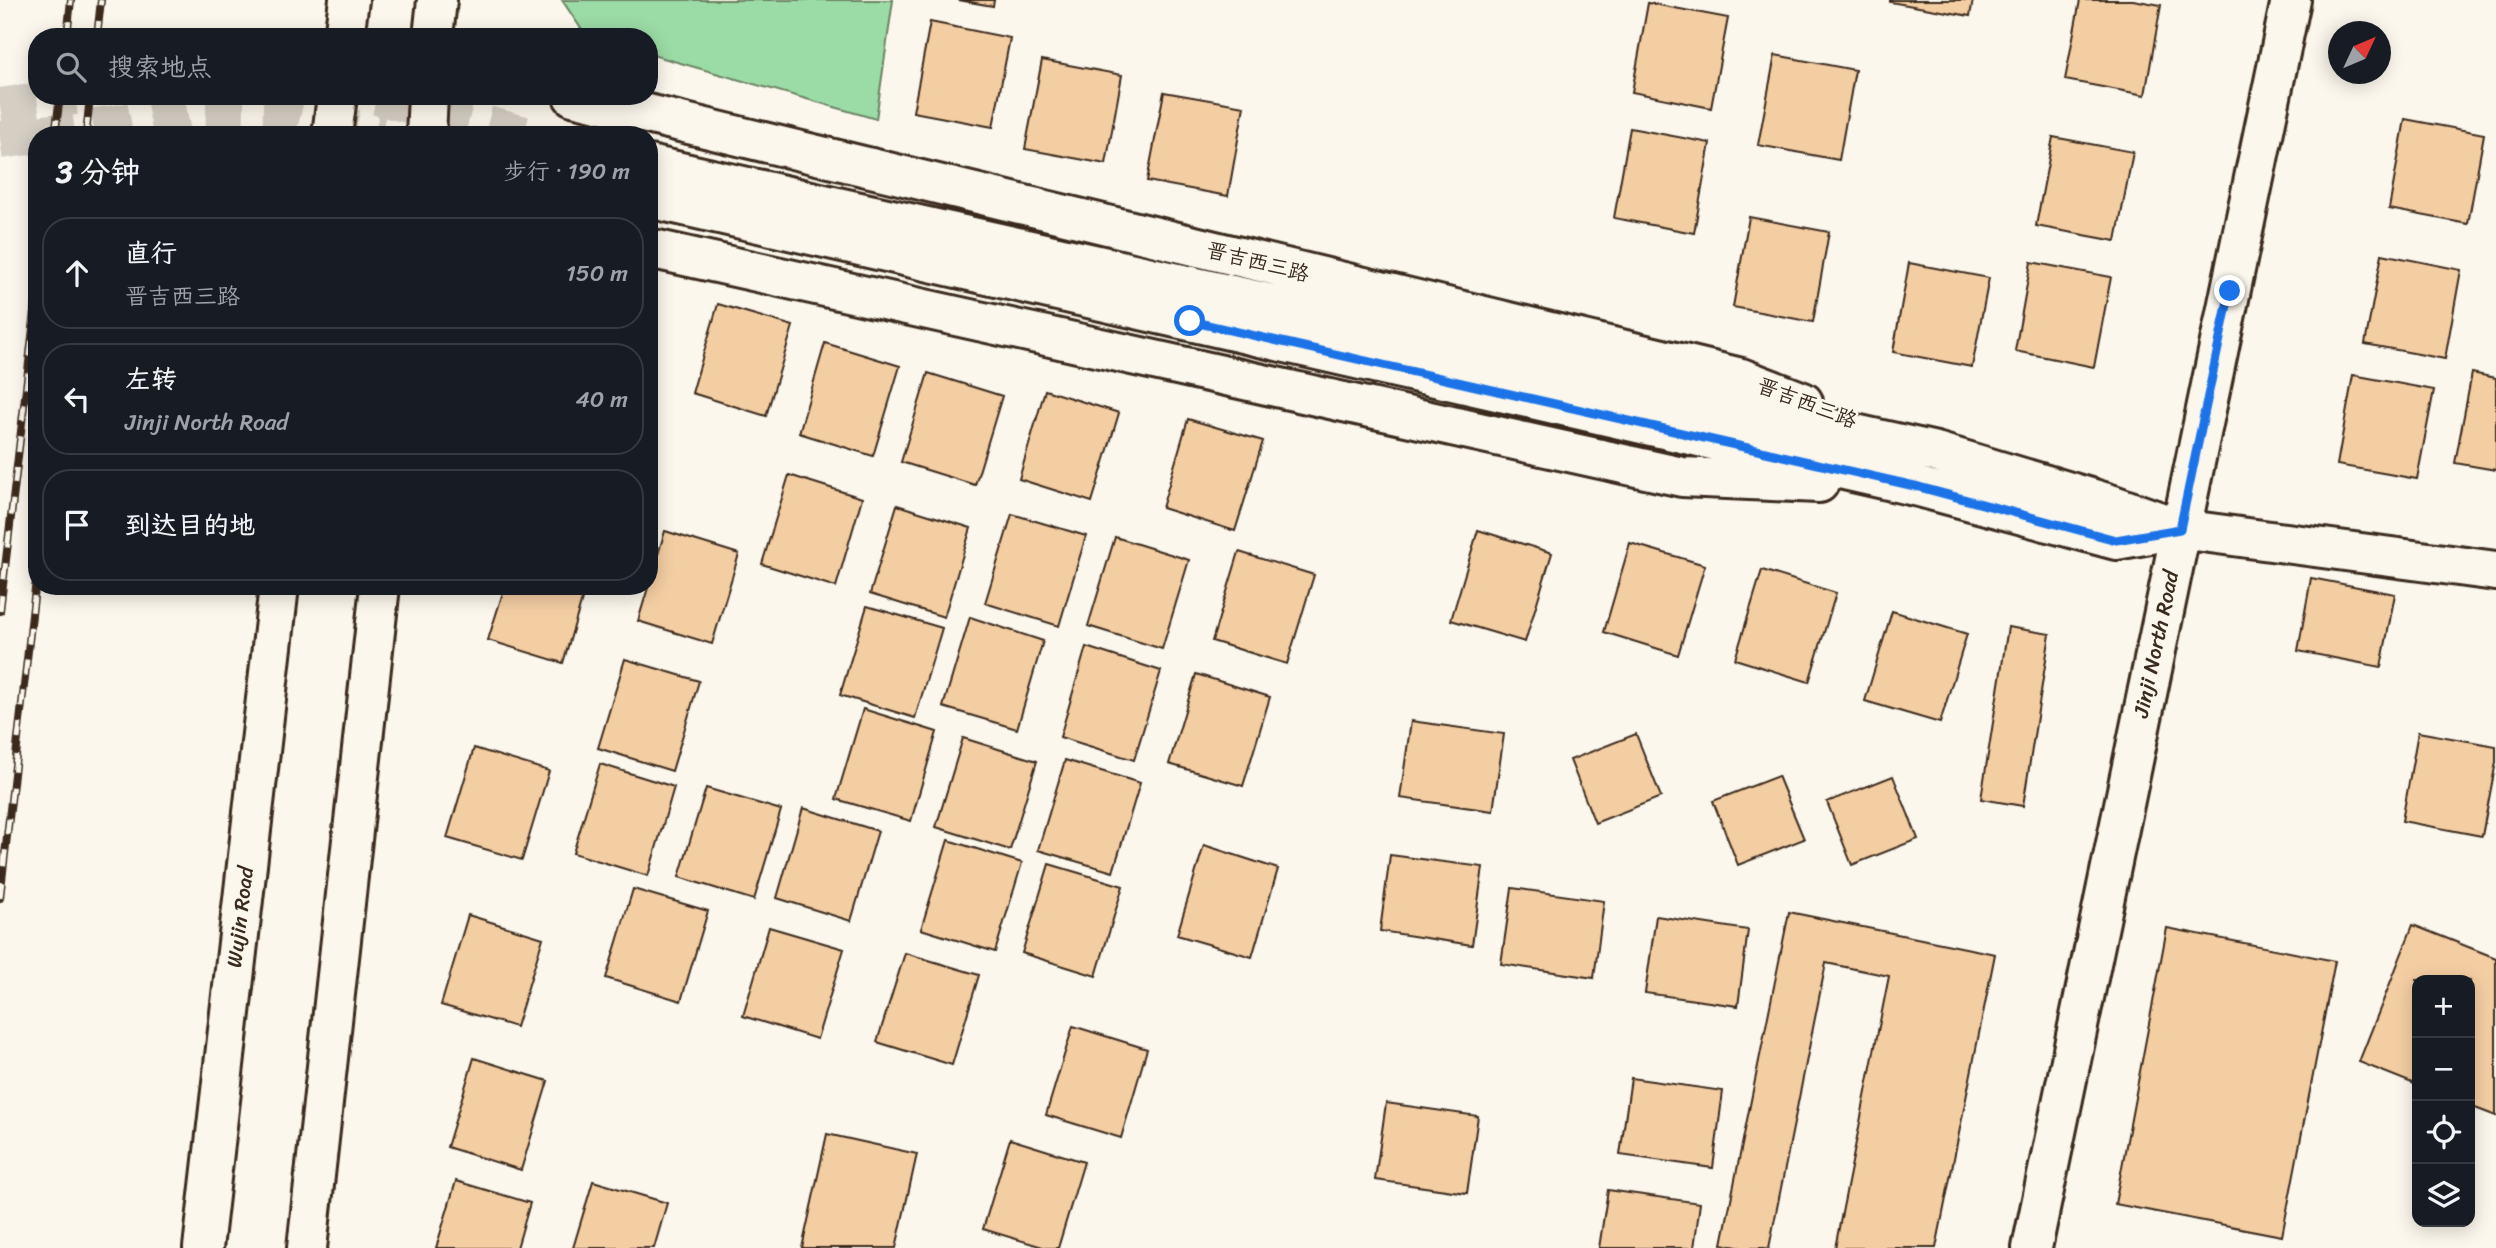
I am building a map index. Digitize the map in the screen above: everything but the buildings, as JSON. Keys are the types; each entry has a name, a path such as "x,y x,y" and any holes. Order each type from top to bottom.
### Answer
{"street":[{"path":"345,28 349,0"},
{"path":"434,28 437,0"},
{"name":"Jinji North Road","path":"2032,1248 2291,0"},
{"path":"333,126 336,105"},
{"path":"426,126 428,105"},
{"name":"晋吉西三路","path":"610,105 1741,378 1936,452"},
{"name":"晋吉西三路","path":"658,167 1936,452 2110,504 2180,529"},
{"path":"658,200 1919,487 2116,540 2180,529 2496,570"},
{"path":"658,249 1682,477 1919,487"},
{"name":"Wujin Road","path":"203,1248 278,595"},
{"path":"307,1248 379,595"}],"green space":[{"path":"562,0 893,0 876,119 658,57 658,28 581,28"}],"tunnel":[{"path":"0,107 28,103"},
{"path":"411,105 490,126"},
{"path":"103,126 191,110 285,112 343,126"},
{"path":"0,140 28,136"}],"railway":[{"path":"68,28 71,0"},
{"path":"98,28 101,0"},
{"path":"56,126 59,105"},
{"path":"87,126 89,105"},
{"path":"0,611 28,371"},
{"path":"0,898 34,595"}],"route":[{"path":"1190,321 1919,487 2116,540 2180,529 2230,291"}]}
